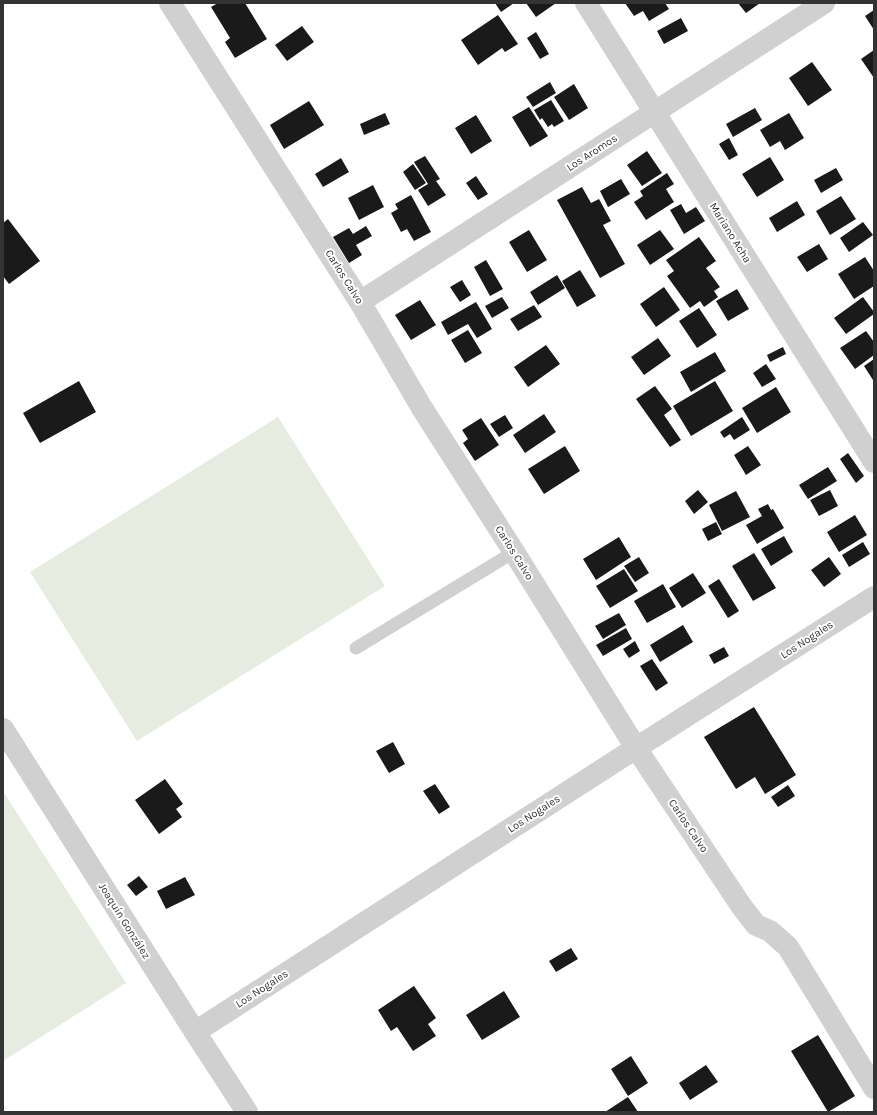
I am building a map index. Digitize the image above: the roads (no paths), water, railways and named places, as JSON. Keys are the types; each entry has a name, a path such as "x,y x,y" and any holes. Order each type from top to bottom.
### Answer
{"street":[{"name":"Carlos Calvo","path":"170,3 360,302 422,408 636,748 742,907 756,924 770,931 788,947 874,1088"},
{"name":"Mariano Acha","path":"586,3 874,462"},
{"name":"Los Aromos","path":"360,302 824,3"},
{"name":"Los Nogales","path":"195,1032 636,748 873,600"},
{"name":"Joaquín González","path":"3,729 247,1112"}],"lane":[{"path":"356,648 514,552"}]}
